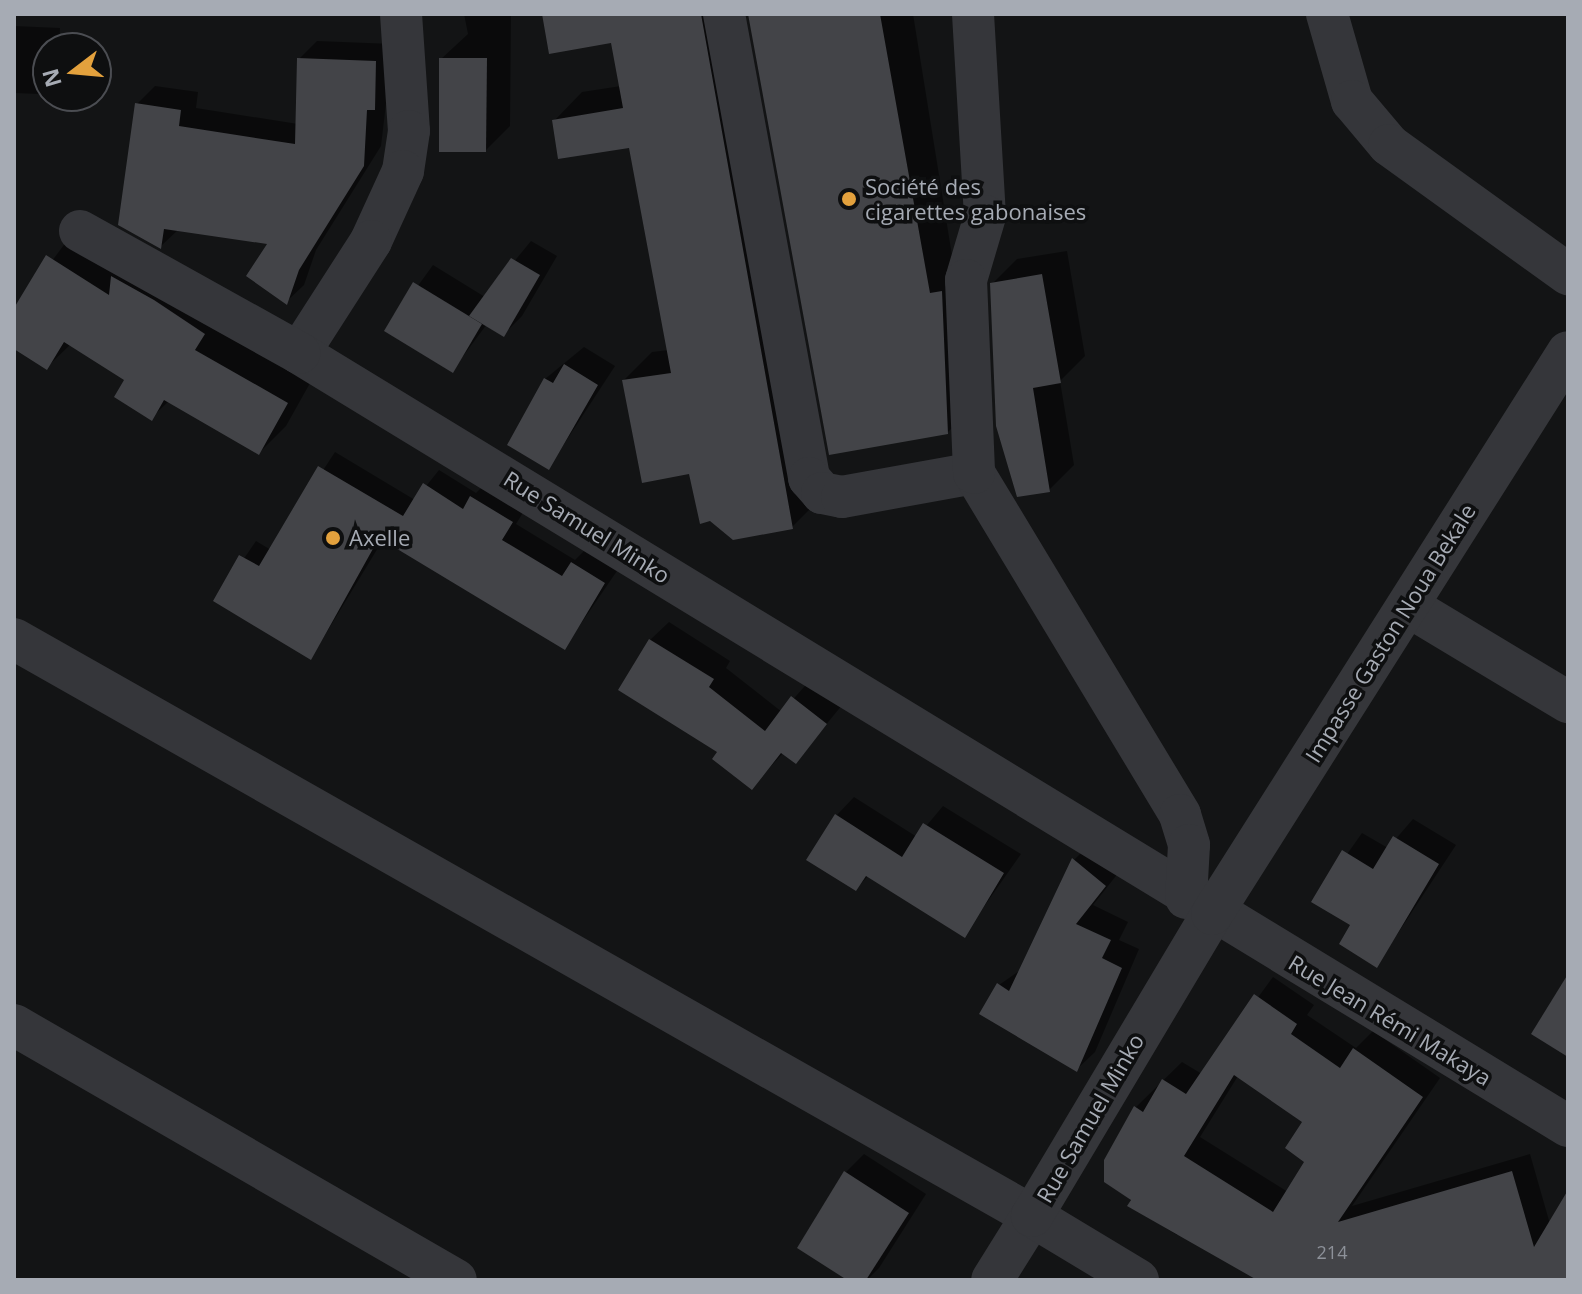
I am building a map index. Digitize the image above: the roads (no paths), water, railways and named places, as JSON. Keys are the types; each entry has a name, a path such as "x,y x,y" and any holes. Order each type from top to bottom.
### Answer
{"street":[{"path":"299,353 371,241 403,171 409,131 401,14"},
{"path":"724,14 809,478 822,493 842,497 974,473"},
{"path":"973,14 985,216 966,280 974,473 1180,815 1189,845 1199,906"},
{"path":"1327,14 1352,101 1389,145 1568,274"},
{"name":"Rue Samuel Minko","path":"80,231 299,353 1199,906 1032,1216 1138,1280"},
{"name":"Impasse Gaston Noua Bekale","path":"1199,906 1408,606 1568,352"},
{"path":"1408,606 1568,702"},
{"path":"14,639 1032,1216 992,1280"},
{"name":"Rue Jean Rémi Makaya","path":"1199,906 1568,1126"},
{"path":"14,1025 456,1280"}],"place":[{"name":"Société des cigarettes gabonaises","path":"849,199"},
{"name":"Axelle","path":"333,538"}]}
